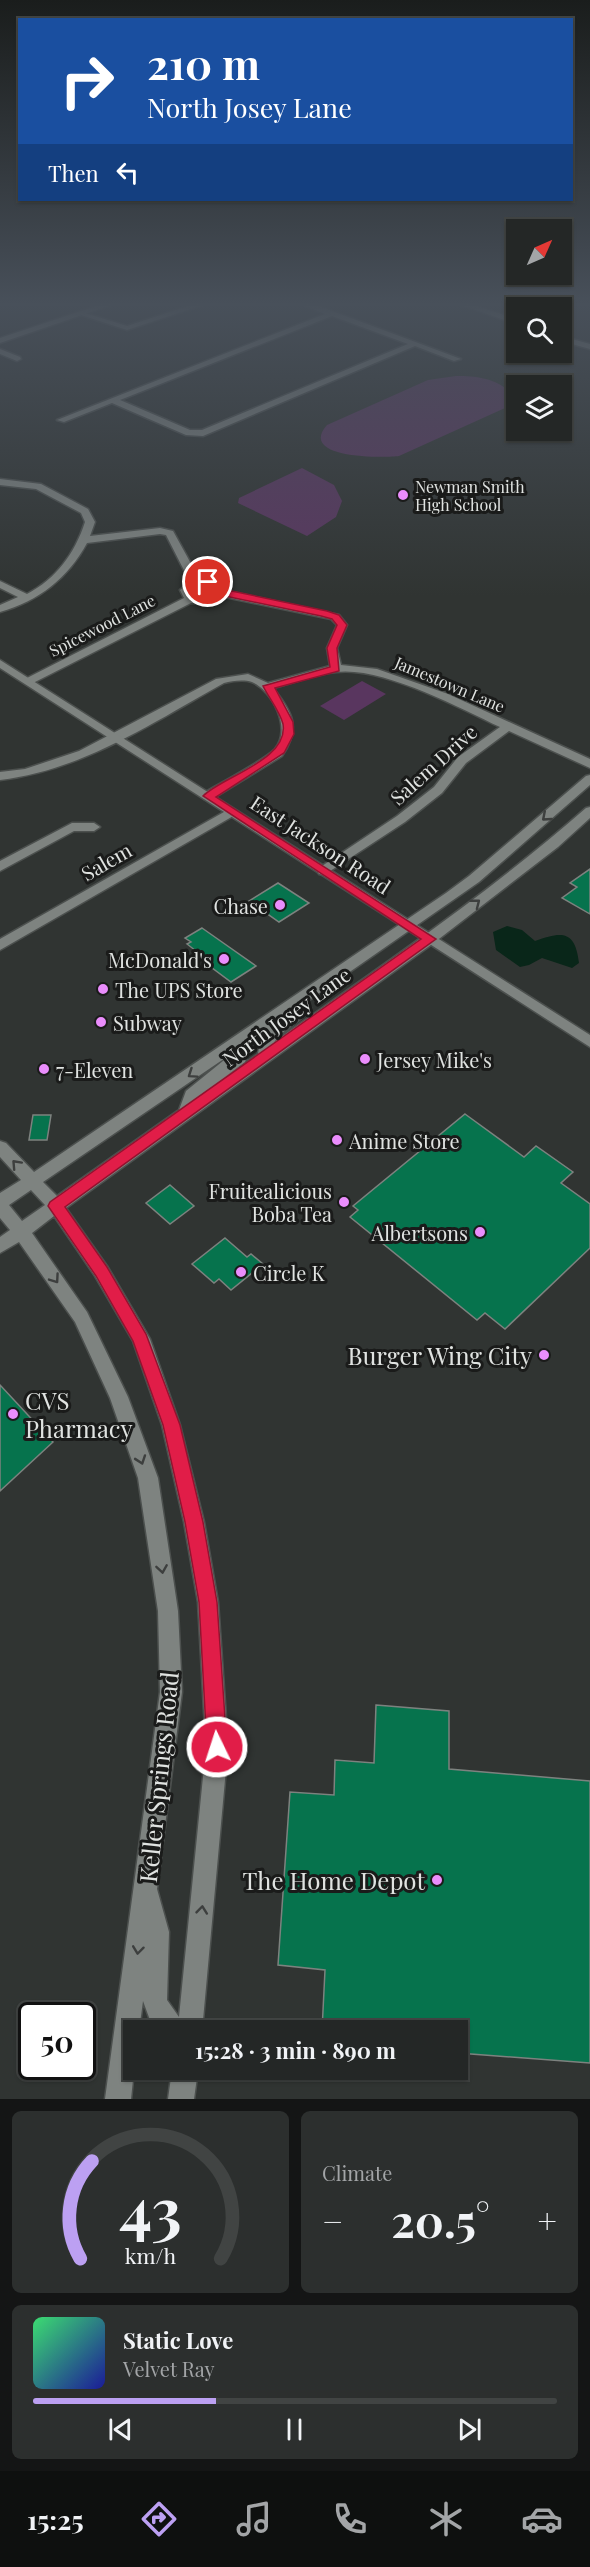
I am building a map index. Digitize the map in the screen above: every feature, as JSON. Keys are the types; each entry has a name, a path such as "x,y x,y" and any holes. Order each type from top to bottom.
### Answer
{"street":[{"path":"61,420 113,400 189,433 202,433 281,400"},
{"path":"0,482 38,486 85,512 90,522 84,540 55,580 41,590 0,609"},
{"path":"84,540 160,531 170,533 196,583 185,590 185,594 190,599"},
{"name":"Spicewood Lane","path":"196,583 218,585 223,593 335,617 342,625 332,648 336,669"},
{"path":"0,584 26,597"},
{"name":"Spicewood Lane","path":"29,681 190,599 207,601 218,598 223,593"},
{"name":"East Jackson Road","path":"0,663 590,1042"},
{"name":"Jamestown Lane","path":"268,686 336,669 373,671 444,696 590,764"},
{"path":"0,776 34,772 63,762 116,737 220,681 242,677 256,679 268,686 288,722 288,734 284,744 278,753 208,796"},
{"name":"Salem Drive","path":"324,871 401,819 438,790 462,760 477,747 509,726"},
{"name":"North Josey Lane","path":"0,1202 306,997 474,879 590,778"},
{"name":"North Josey Lane","path":"0,1246 430,939 553,844 590,811"},
{"name":"Salem","path":"0,945 231,812"},
{"path":"0,867 72,827 94,828"},
{"path":"266,1057 264,1046 269,1035 306,1007 306,997"},
{"path":"186,1114 191,1095 240,1058 243,1047 240,1041"},
{"name":"Keller Springs Road","path":"0,1147 56,1206 101,1271 141,1339 171,1425 194,1522 208,1602 217,1747 191,2020"},
{"name":"Keller Springs Road","path":"0,1206 21,1231 81,1317 119,1397 148,1478 168,1611 171,1692 118,2099"},
{"path":"146,1888 157,1935 154,2002 162,2020"},
{"path":"181,2099 184,2080"}],"shaded area":[{"path":"383,400 506,400 506,408 399,456 377,457 346,454 323,444 321,436 327,425"},
{"path":"302,468 334,485 342,501 336,517 307,536 238,503 239,498"},
{"path":"362,681 386,694 344,720 320,706"},
{"path":"507,926 522,930 535,941 552,936 565,936 574,944 579,963 572,968 542,958 520,967 496,950 493,932"}],"building":[{"path":"590,869 590,914 562,898 577,887 570,883"},
{"name":"Chase","path":"278,883 309,903 279,922 249,901"},
{"name":"McDonald's","path":"202,928 256,966 231,982 192,953 196,951 187,944 191,942 185,938"},
{"name":"Albertsons","path":"465,1114 524,1157 536,1146 573,1172 561,1183 590,1204 590,1248 505,1329 485,1313 477,1320 350,1217 358,1210 353,1206"},
{"path":"33,1115 51,1115 47,1140 29,1140"},
{"path":"170,1185 194,1206 170,1224 146,1203"},
{"name":"Circle K","path":"225,1238 247,1257 251,1254 263,1264 231,1290 219,1279 214,1283 192,1264"},
{"name":"CVS Pharmacy","path":"0,1385 53,1442 0,1491"},
{"name":"The Home Depot","path":"376,1705 449,1711 449,1769 590,1781 590,2063 468,2054 468,2020 323,2020 325,1970 278,1965 290,1792 334,1795 335,1760 374,1763"}],"place":[{"name":"Newman Smith High School","path":"403,495"},
{"name":"Chase","path":"280,905"},
{"name":"McDonald's","path":"224,959"},
{"name":"The UPS Store","path":"103,989"},
{"name":"Subway","path":"101,1022"},
{"name":"Jersey Mike's","path":"365,1059"},
{"name":"7-Eleven","path":"44,1069"},
{"name":"Anime Store","path":"337,1140"},
{"name":"Fruitealicious Boba Tea","path":"344,1202"},
{"name":"Albertsons","path":"480,1232"},
{"name":"Circle K","path":"241,1272"},
{"name":"Burger Wing City","path":"544,1355"},
{"name":"CVS Pharmacy","path":"13,1414"},
{"name":"The Home Depot","path":"437,1880"}],"route":[{"path":"208,582 221,587 223,593 324,613 335,617 342,625 332,648 336,669 268,686 288,722 288,734 278,753 208,796 430,939 56,1206 101,1271 141,1339 171,1425 194,1522 208,1602 217,1747"}]}
